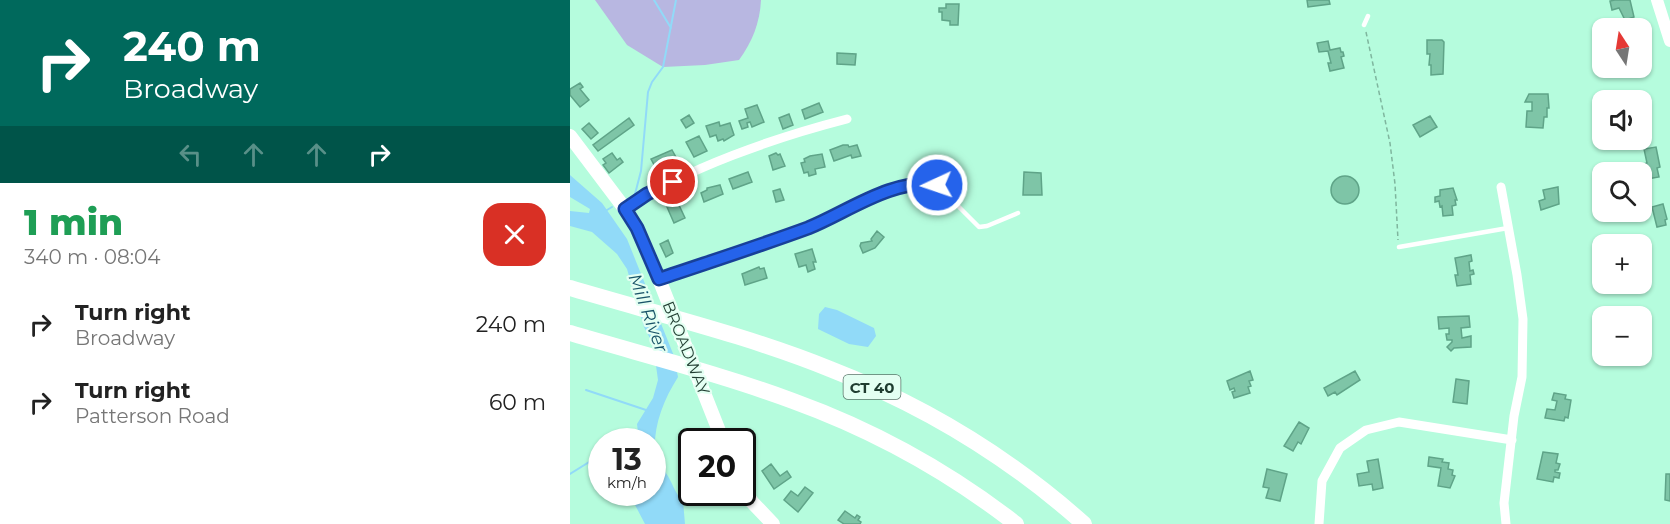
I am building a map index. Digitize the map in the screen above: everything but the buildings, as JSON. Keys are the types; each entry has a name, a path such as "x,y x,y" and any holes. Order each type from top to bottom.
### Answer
{"highway":[{"name":"CT 40","path":"570,288 759,344 820,365 911,406 999,458 1084,524"},
{"name":"CT 40","path":"570,333 722,378 800,404 867,432 940,471 1016,524"}],"main road":[{"name":"BROADWAY","path":"570,136 637,228 718,428"},
{"path":"756,506 773,524"}],"street":[{"path":"1657,0 1670,41"},
{"path":"625,209 647,194 728,158 819,126 847,119"},
{"path":"1501,187 1517,275 1522,319 1522,377 1514,416 1504,503 1506,524"},
{"path":"1319,524 1322,481 1340,448 1366,430 1399,422 1512,440"}],"lane":[{"path":"1364,25 1368,16"},
{"path":"659,279 807,228 872,198 914,185 926,183 937,185 979,227 1018,213"},
{"path":"1399,247 1508,228"}],"path":[{"path":"1364,25 1388,130 1399,247"}],"shaded area":[{"path":"595,0 761,0 754,32 739,60 705,65 663,67 627,45"}],"water":[{"name":"Mill River","path":"570,175 602,203 627,239 674,356 678,377 662,408 657,428 637,428 637,424 653,398 658,380 653,344 644,327 627,269 617,254 592,232 570,226 570,211 589,213 590,209 570,197"},
{"path":"825,307 837,310 874,328 876,336 868,347 849,344 818,329 819,314"},
{"path":"666,473 678,494 678,506 683,506 685,524 645,524 636,506 666,506"}],"waterway":[{"path":"654,0 671,28"},
{"path":"635,194 641,171 648,92 663,67 676,0"},
{"path":"607,210 612,207"},
{"path":"586,390 649,411"},
{"path":"570,474 588,463"}],"route":[{"path":"673,182 647,194 625,209 637,228 659,279 807,228 890,191 926,183 937,185"}]}
